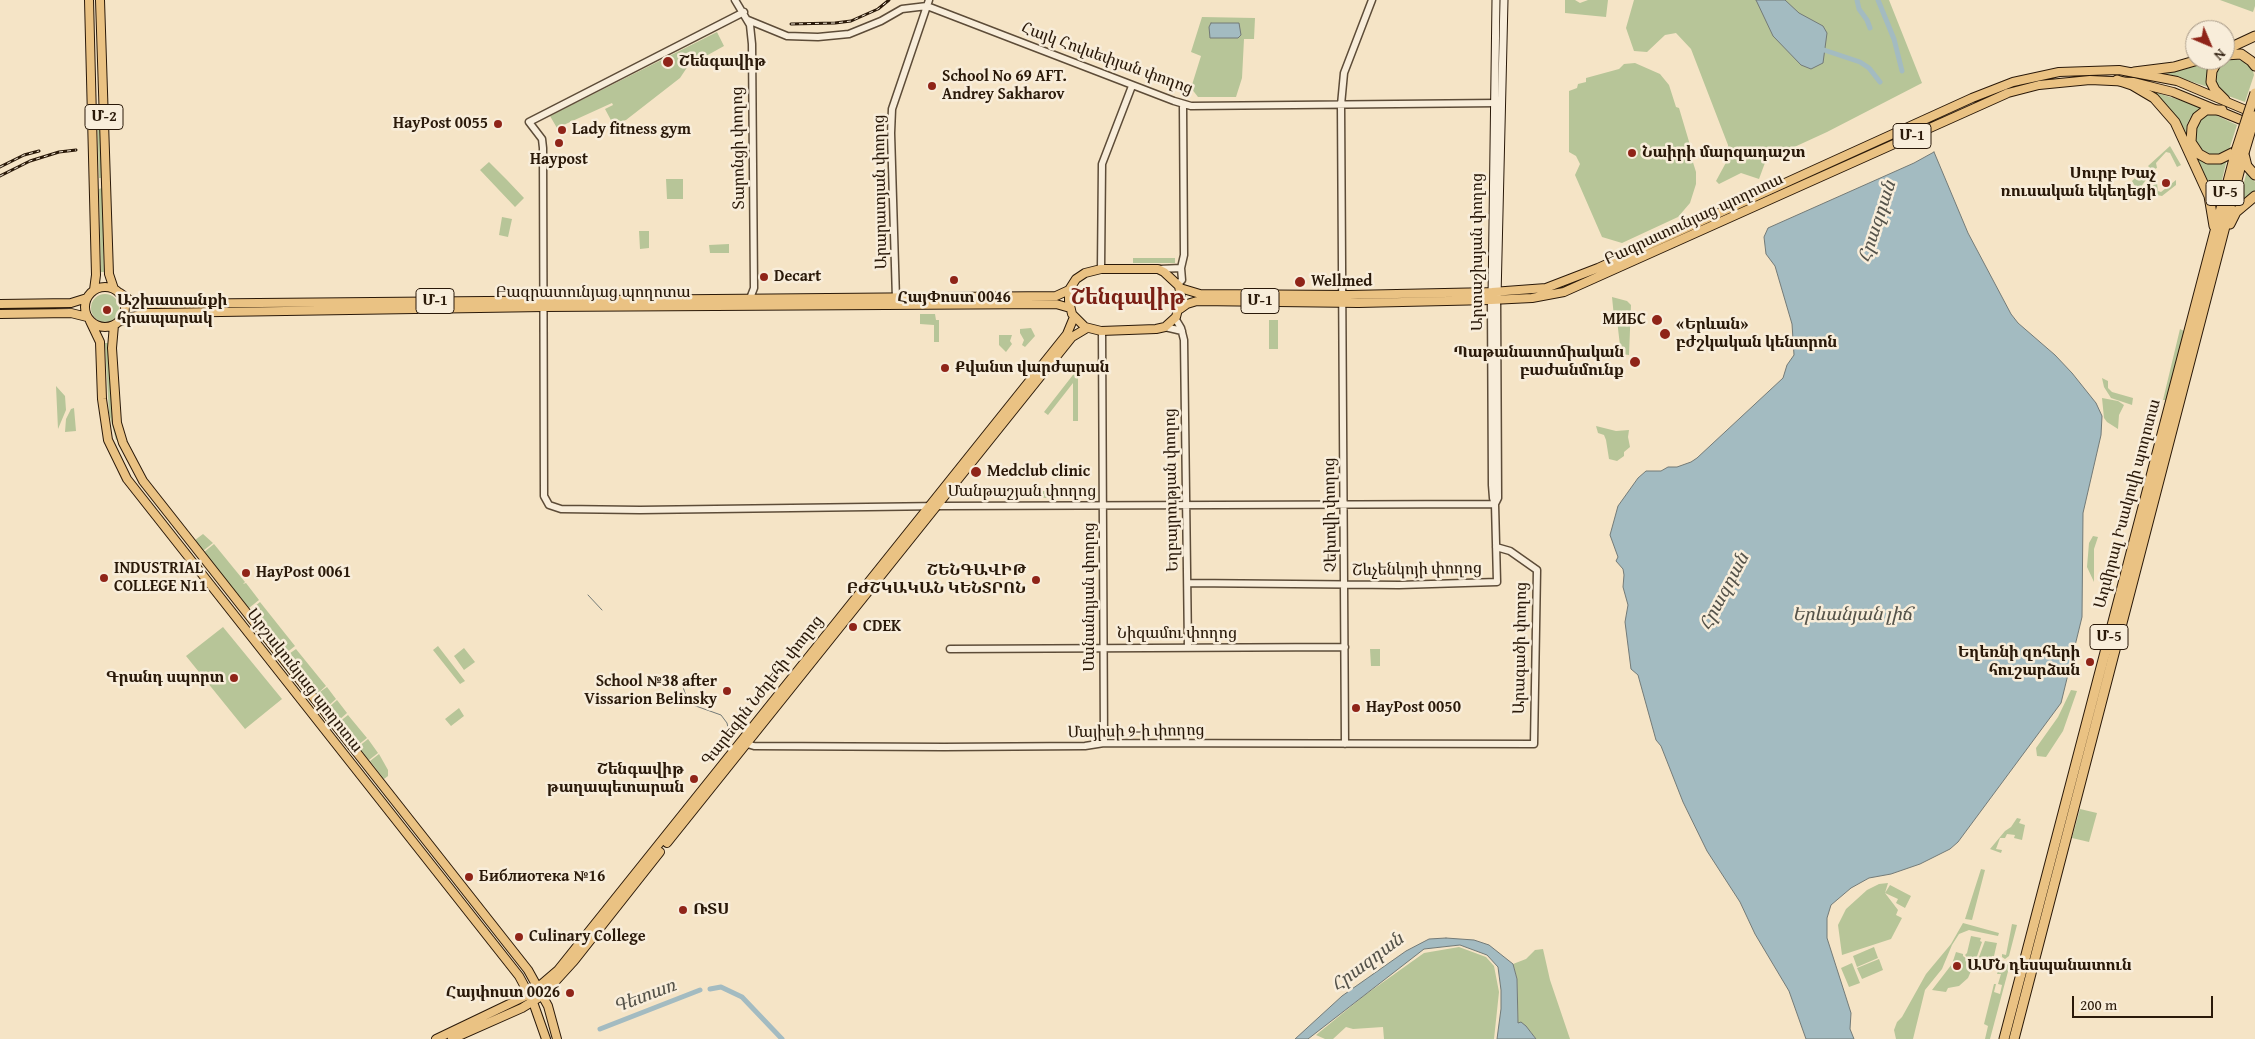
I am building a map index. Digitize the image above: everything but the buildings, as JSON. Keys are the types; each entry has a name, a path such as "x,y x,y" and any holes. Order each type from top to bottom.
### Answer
{"highway":[{"path":"2235,45 2255,36"},
{"path":"2235,54 2241,54 2252,60 2255,66"},
{"path":"2134,72 2185,64"},
{"path":"2213,70 2212,82 2215,90 2225,100"},
{"path":"2117,80 2132,85 2154,98 2175,122 2209,196 2218,238"},
{"name":"Ադմիրալ Իսակովի պողոտա","path":"2014,1039 2255,93"},
{"path":"2222,110 2206,110 2197,117 2192,127 2191,142 2199,154 2208,159 2220,159 2240,152 2247,166 2255,175"},
{"name":"Ադմիրալ Իսակովի պողոտա","path":"2240,152 2255,115"},
{"path":"2218,238 2236,212 2255,196"},
{"name":"Ադմիրալ Իսակովի պողոտա","path":"2004,1039 2218,238"}],"main road":[{"name":"Մ-2","path":"89,0 96,275 94,290"},
{"name":"Մ-2","path":"100,0 109,272 117,291"},
{"name":"Արտաշիսյան փողոց","path":"1494,300 1497,104 1496,0"},
{"name":"Արտաշիսյան փողոց","path":"1497,104 1504,0"},
{"path":"89,53 96,47 102,52"},
{"name":"Բագրատունյաց պողոտա","path":"1179,286 1200,294 1342,294 1532,290 1563,283 1911,125 2000,87 2038,76 2075,70 2111,69 2177,81 2225,100 2255,115"},
{"name":"Բագրատունյաց պողոտա","path":"1180,309 1187,304 1197,302 1342,294 1494,300 1532,298 1564,292 1594,281 2008,93 2068,81 2117,80 2133,82 2173,92 2222,110 2255,126"},
{"path":"1911,125 1915,134"},
{"path":"93,182 100,186 106,181"},
{"path":"1733,206 1737,215"},
{"path":"1101,269 1158,269 1169,275 1179,286 1180,309 1175,318 1165,327 1156,330 1102,331 1087,328 1074,317 1070,308 1070,290 1076,279 1085,273 1101,269"},
{"path":"0,314 71,313 89,319 104,327 116,324 122,317 125,305 117,291 104,287 94,290 87,298 84,307 89,319"},
{"name":"Բագրատունյաց պողոտա","path":"116,324 144,313 750,298 1056,296 1070,290"},
{"name":"Բագրատունյաց պողոտա","path":"117,291 131,301 145,304 543,303 746,306 1056,304 1070,308"},
{"path":"0,304 71,303 87,298"},
{"name":"Գարեգին Նժդեհի փողոց","path":"452,1039 532,998 574,962 928,506 1067,334 1074,317"},
{"name":"Արշակունյաց պողոտա","path":"89,319 100,342 102,399 110,446 127,480 519,976 532,998 546,1039"},
{"name":"Արշակունյաց պողոտա","path":"116,324 112,348 115,402 122,443 143,480 528,970 541,992 557,1039"},
{"name":"Գարեգին Նժդեհի փողոց","path":"743,743 937,506 1072,337 1087,328"},
{"path":"110,446 116,448 122,443"},
{"path":"163,526 173,519"},
{"path":"297,695 306,688"},
{"path":"437,872 445,873 445,864"},
{"path":"447,885 450,878 456,879"},
{"name":"Գարեգին Նժդեհի փողոց","path":"436,1039 532,998"}],"street":[{"name":"Տարոնցի փողոց","path":"735,0 748,20 752,44 754,288 746,306"},
{"name":"Չեխովի փողոց","path":"1346,744 1342,105 1344,73 1372,0"},
{"name":"Հայկ Հովսեփյան փողոց","path":"748,20 787,36 818,37 849,34 902,9 928,3 1183,105 1497,104"},
{"name":"Արարատյան փողոց","path":"896,298 892,110 928,3"},
{"path":"543,303 543,146 542,139 529,122 744,12"},
{"path":"1101,269 1102,164 1132,86"},
{"path":"1179,286 1182,280 1181,268 1184,255 1183,105"},
{"path":"1158,269 1181,268"},
{"name":"Արտաշիսյան փողոց","path":"1494,300 1494,402 1498,498 1495,504 1496,583"},
{"name":"Մանթաշյան փողոց","path":"543,303 544,496 549,505 561,509 1495,504"},
{"name":"Եղբայրության փողոց","path":"1175,318 1182,331 1188,648"},
{"path":"1165,327 1182,331"},
{"name":"Մանանդյան փողոց","path":"1102,331 1104,743"},
{"name":"Արագածի փողոց","path":"1496,547 1510,551 1537,570 1534,744"},
{"name":"Շևչենկոյի փողոց","path":"1188,584 1345,585 1496,583"},
{"name":"Նիզամու փողոց","path":"950,648 1345,648"},
{"name":"Մայիսի 9-ի փողոց","path":"743,743 754,746 1000,747 1085,746 1104,743 1534,744"}],"green space":[{"path":"1565,0 1575,0 1580,3 1588,0 1608,0 1606,17 1565,13"},
{"path":"1634,0 1889,0 1922,83 1827,132 1766,160 1759,179 1741,173 1719,184 1716,181 1729,157 1728,145 1691,49 1676,33 1665,35 1647,52 1634,51 1626,28"},
{"path":"2220,0 2255,0 2255,6 2253,12"},
{"path":"1202,17 1255,18 1254,39 1244,39 1242,78 1236,97 1198,97 1191,88 1201,56 1191,52"},
{"path":"717,32 724,46 688,66 680,78 626,120 613,124 605,109 613,105 612,103 557,128 550,116"},
{"path":"2235,58 2247,63 2254,75 2245,102 2220,93 2214,84 2217,70 2235,70"},
{"name":"Նաիրի մարզադաշտ","path":"1635,63 1660,74 1669,85 1676,107 1679,108 1693,155 1691,156 1696,172 1696,184 1690,203 1678,217 1622,243 1602,237 1575,175 1580,164 1576,156 1569,152 1569,91 1577,88 1578,84 1586,82 1586,78 1619,69 1624,64"},
{"path":"2185,66 2185,70 2214,70 2211,88 2156,70"},
{"path":"2148,90 2205,108 2192,115 2187,124 2186,134 2197,156 2227,159 2216,205 2176,117 2160,98"},
{"path":"97,108 99,108 102,178 99,178"},
{"path":"2209,112 2237,125 2229,150 2214,157 2201,152 2193,138 2198,121"},
{"path":"2170,146 2181,165 2177,167 2170,153 2166,152 2156,163 2157,168 2152,170 2148,166"},
{"path":"489,162 524,198 515,207 480,170"},
{"path":"2145,168 2150,174 2138,191 2132,181"},
{"path":"2247,171 2255,182 2255,193 2236,211"},
{"path":"666,179 683,179 683,199 667,199"},
{"path":"2176,180 2176,185 2162,196 2151,194 2147,189 2157,183 2158,191 2161,192"},
{"path":"102,188 104,272 101,272 99,189"},
{"path":"502,217 512,219 508,237 499,235"},
{"path":"639,231 649,231 649,248 640,249"},
{"path":"729,244 729,253 710,253 709,245"},
{"path":"1133,258 1175,258 1175,263 1133,263"},
{"path":"105,294 115,298 119,308 115,318 105,322 95,318 91,308 95,298"},
{"path":"1612,297 1627,301 1631,305 1629,355 1621,354"},
{"path":"920,314 935,314 936,320 939,320 939,342 934,342 934,325 920,324"},
{"path":"1269,320 1278,320 1278,349 1269,349"},
{"path":"1031,328 1035,336 1025,347 1022,345 1024,340 1020,329"},
{"path":"2180,329 2184,331 2166,400 2163,400"},
{"path":"999,335 1012,335 1010,341 1012,344 1006,352 999,345"},
{"path":"105,343 108,343 113,413 119,439 116,440 109,413"},
{"path":"1076,371 1078,372 1078,421 1073,421 1073,383 1048,415 1044,412"},
{"path":"2102,378 2108,381 2108,388 2112,392 2133,398 2132,405 2111,398 2104,387"},
{"path":"56,386 65,396 66,410 58,429"},
{"path":"2102,398 2118,401 2124,405 2119,415 2118,429 2104,418"},
{"path":"74,408 76,431 65,432 66,419 71,409"},
{"path":"1596,426 1616,431 1629,430 1630,447 1624,452 1624,456 1617,461 1609,459 1606,440 1604,435 1598,433"},
{"path":"1034,491 1066,491 1066,498 1034,498"},
{"path":"203,534 213,543 203,551 195,540"},
{"path":"2093,536 2098,537 2094,549 2094,582 2087,567 2089,543"},
{"path":"214,544 245,582 243,584 246,583 259,600 249,608 204,552"},
{"path":"260,602 295,646 285,654 250,610"},
{"name":"Գրանդ սպորտ","path":"223,627 282,699 245,729 186,656"},
{"path":"438,646 465,681 460,684 433,650"},
{"path":"464,648 475,662 464,670 454,656"},
{"path":"296,649 326,686 317,694 286,656"},
{"path":"1370,649 1380,649 1380,666 1371,666"},
{"path":"327,687 336,699 327,707 317,694"},
{"path":"2071,690 2077,691 2063,731 2046,757 2037,756 2036,748 2058,717"},
{"path":"337,700 347,713 338,721 328,708"},
{"path":"459,708 464,716 451,726 445,719"},
{"path":"348,715 367,738 358,745 339,722"},
{"path":"368,739 378,753 369,760 358,747"},
{"path":"379,754 388,770 388,776 384,779 370,761"},
{"path":"2080,809 2097,813 2089,842 2072,838"},
{"path":"2017,818 2021,819 2019,823 2025,825 2022,840 2014,838 2015,835 2007,834 2005,838 2000,838 1996,849 2002,850 2001,853 1990,849 2005,831 2011,827"},
{"path":"1981,869 1985,870 1972,920 1965,919"},
{"path":"1888,883 1885,893 1898,910 1896,915 1902,918 1891,939 1842,955 1838,925 1846,909 1867,890 1879,884"},
{"path":"1890,885 1911,896 1905,908 1896,903 1898,899 1885,893"},
{"path":"1963,923 1999,933 1998,936 1969,930 1959,934 1942,969 1925,990 1913,1039 1896,1039 1894,1030 1897,1022 1902,1017 1926,974 1951,944"},
{"path":"2012,924 2017,925 2009,956 2005,959 2002,957 2002,954 2006,955"},
{"path":"1971,936 1981,938 1980,941 1982,942 1974,965 1965,955"},
{"path":"1985,941 1997,943 1990,969 1976,965"},
{"path":"1459,947 1486,957 1494,966 1499,992 1494,1039 1384,1039 1383,1027 1353,1029 1346,1027 1333,1039 1325,1039 1316,1035 1365,995 1424,953"},
{"path":"1874,947 1878,958 1857,967 1853,956"},
{"path":"1543,949 1550,980 1570,1039 1536,1039 1530,1031 1518,1024 1517,979 1513,964 1526,959 1535,950"},
{"path":"1956,952 1963,954 1968,960 1971,971 1968,978 1959,986 1948,988 1946,992 1932,990 1952,964"},
{"path":"1879,959 1883,970 1862,979 1857,968"},
{"path":"1852,963 1860,983 1849,987 1841,968"},
{"path":"2010,964 1990,1039 1985,1039 1988,1026 1984,1024 1994,984 1996,984 1994,992 2000,994 2002,985 1998,984 2001,974 1997,974 2000,966"}],"water":[{"path":"1756,0 1785,0 1799,13 1823,26 1827,33 1823,63 1811,69 1801,65 1773,36"},
{"path":"1211,23 1239,23 1241,35 1238,38 1210,38 1209,27"},
{"name":"Երևանյան լիճ","path":"1934,152 1968,233 2011,314 2018,323 2055,355 2072,373 2096,403 2102,416 2101,435 2083,513 2082,617 2061,703 1958,842 1950,849 1920,864 1891,874 1869,878 1851,888 1831,905 1827,918 1827,938 1851,1013 1850,1029 1854,1039 1806,1039 1789,991 1755,934 1740,902 1707,851 1683,802 1661,746 1656,740 1638,675 1631,669 1625,622 1628,605 1623,587 1624,575 1623,569 1616,561 1618,557 1610,535 1618,506 1638,478 1646,471 1661,471 1668,467 1677,467 1697,458 1783,378 1787,365 1794,355 1792,324 1775,266 1766,254 1764,237 1768,228 1914,163"},
{"path":"1429,939 1474,940 1489,945 1513,964 1517,979 1518,1023 1521,1022 1526,1026 1536,1039 1497,1039 1501,1009 1498,967 1487,955 1460,945 1424,949 1308,1039 1295,1039 1342,996 1406,951"}],"waterway":[{"path":"1857,0 1859,9 1870,28"},
{"path":"1878,0 1894,39 1902,71"},
{"name":"Հրազդան","path":"1824,50 1860,62 1869,68 1880,82"},
{"path":"588,595 602,610"},
{"path":"682,684 687,699 693,705 721,715 727,723 729,732"},
{"name":"Գետառ","path":"710,989 721,987 742,997 782,1039"},
{"name":"Գետառ","path":"600,1029 700,990"}],"railway":[{"path":"791,24 851,21 878,9 889,0"},
{"path":"0,176 30,161 59,152 76,150"},
{"path":"0,167 24,155 39,151"}],"place":[{"name":"Շենգավիթ","path":"668,62"},
{"name":"School No 69 AFT. Andrey Sakharov","path":"932,86"},
{"name":"HayPost 0055","path":"498,124"},
{"name":"Lady fitness gym","path":"562,130"},
{"name":"Haypost","path":"559,143"},
{"name":"Նաիրի մարզադաշտ","path":"1632,153"},
{"name":"Սուրբ Խաչ ռուսական եկեղեցի","path":"2166,183"},
{"name":"Decart","path":"764,277"},
{"name":"ՀայՓոստ 0046","path":"954,280"},
{"name":"Wellmed","path":"1300,282"},
{"name":"Աշխատանքի հրապարակ","path":"107,310"},
{"name":"МИБС","path":"1657,320"},
{"name":"«Երևան» բժշկական կենտրոն","path":"1665,334"},
{"name":"Պաթանատոմիական բաժանմունք","path":"1635,362"},
{"name":"Քվանտ վարժարան","path":"945,368"},
{"name":"Medclub clinic","path":"976,472"},
{"name":"HayPost 0061","path":"246,573"},
{"name":"INDUSTRIAL COLLEGE N11","path":"104,578"},
{"name":"ՇԵՆԳԱՎԻԹ ԲԺՇԿԱԿԱՆ ԿԵՆՏՐՈՆ","path":"1036,580"},
{"name":"CDEK","path":"853,627"},
{"name":"Եղեռնի զոհերի հուշարձան","path":"2090,662"},
{"name":"Գրանդ սպորտ","path":"234,678"},
{"name":"School №38 after Vissarion Belinsky","path":"727,691"},
{"name":"HayPost 0050","path":"1356,708"},
{"name":"Շենգավիթ թաղապետարան","path":"694,779"},
{"name":"Библиотека №16","path":"469,877"},
{"name":"ՌՏՍ","path":"683,910"},
{"name":"Culinary College","path":"519,937"},
{"name":"ԱՄՆ դեսպանատուն","path":"1957,966"},
{"name":"Հայփոստ 0026","path":"570,993"}],"district":[{"name":"Շենգավիթ","path":"1128,299"}]}
